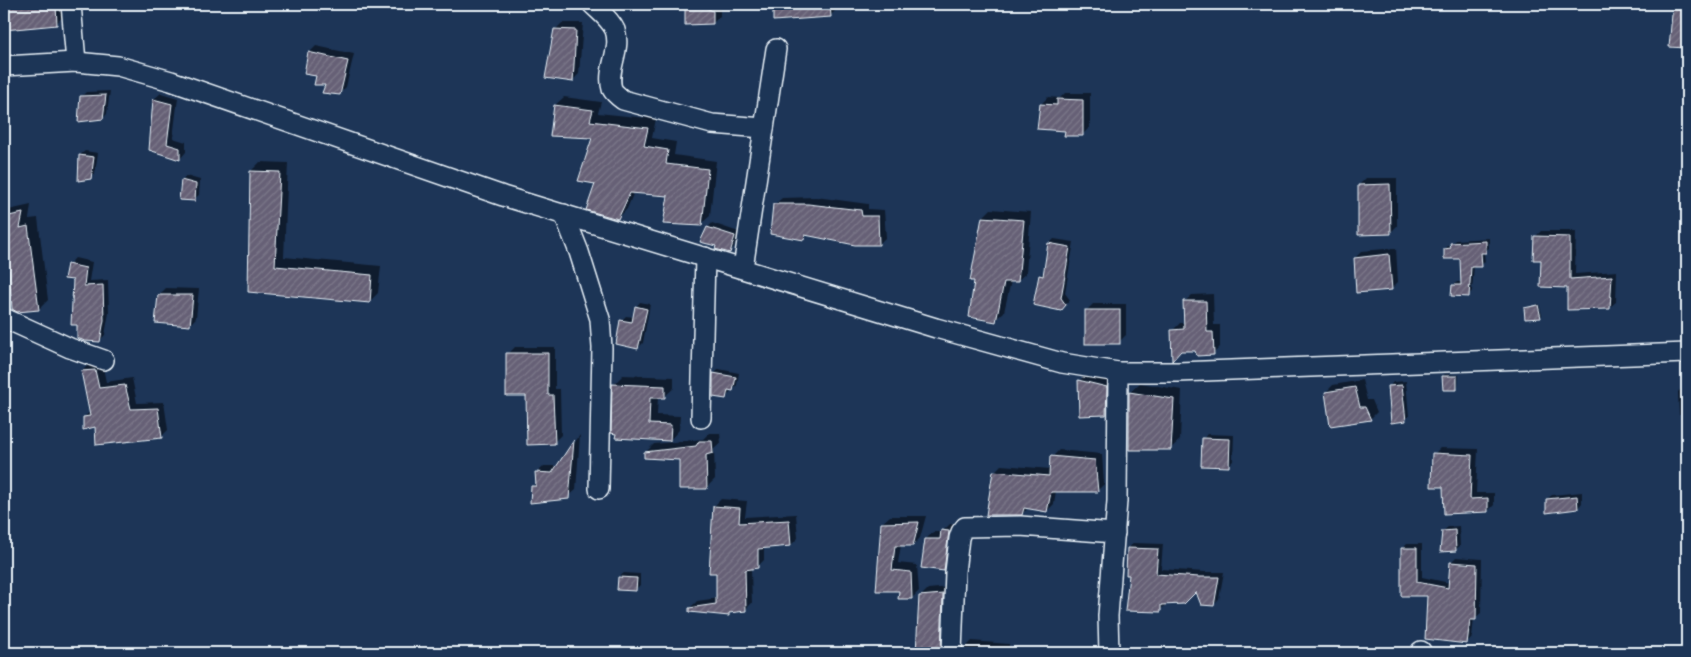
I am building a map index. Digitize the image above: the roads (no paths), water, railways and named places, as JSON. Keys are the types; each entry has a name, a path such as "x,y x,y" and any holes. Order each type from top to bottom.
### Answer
{"street":[{"path":"71,4 76,62"},
{"path":"592,4 606,17 614,30 617,43 611,74 613,90 623,100 712,124 764,128"},
{"path":"743,268 776,50"},
{"path":"4,66 76,62 118,66 171,81 503,196 936,328 1062,363 1118,372 1178,372 1687,353"},
{"path":"564,214 579,252 600,319 602,348 599,489"},
{"path":"701,418 705,257"},
{"path":"4,318 70,348 104,360"},
{"path":"1109,653 1108,616 1117,501 1118,372"},
{"path":"952,653 956,563 959,538 965,527 1020,526 1115,533"}]}
